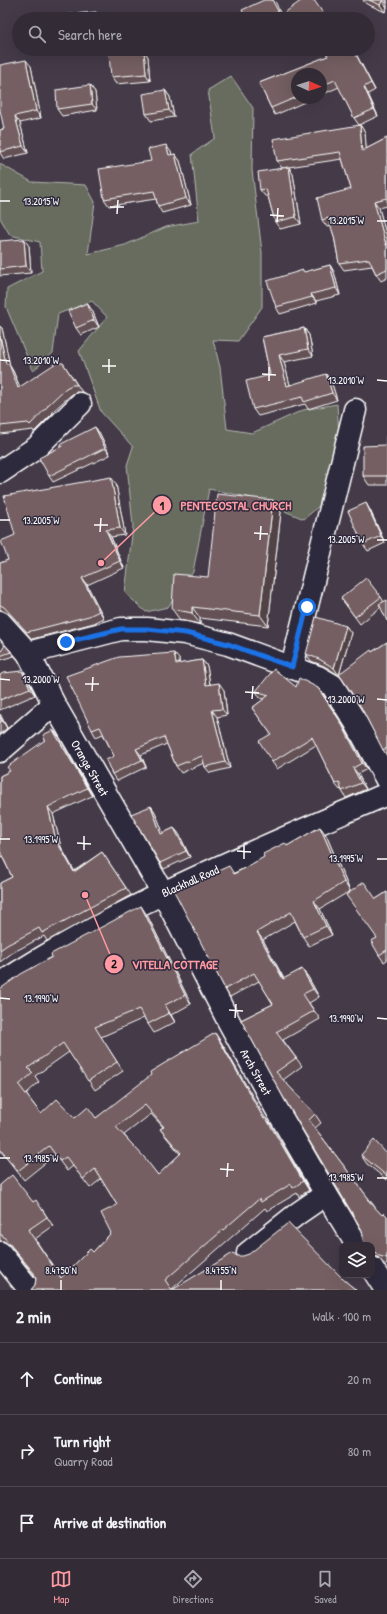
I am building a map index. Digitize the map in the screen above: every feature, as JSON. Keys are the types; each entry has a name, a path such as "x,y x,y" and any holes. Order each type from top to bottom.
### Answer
{"street":[{"path":"0,472 36,448 80,404"},
{"path":"292,667 356,410"},
{"name":"Orange Street","path":"0,622 28,653 54,704 163,893"},
{"path":"28,653 121,629 147,629 186,633 228,644 292,667 332,684 387,780"},
{"path":"0,751 54,704"},
{"name":"Blackhall Road","path":"0,984 85,932 163,893 300,831 387,794"},
{"name":"Arch Street","path":"163,893 228,1022 326,1194 356,1242"},
{"path":"248,1253 297,1214 326,1194"},
{"path":"0,1254 30,1290"},
{"path":"375,1273 386,1290"}],"green space":[{"path":"231,76 253,108 252,170 262,252 262,307 238,341 213,340 220,367 227,429 252,433 303,410 337,404 339,435 319,506 304,519 253,498 209,489 193,572 168,607 146,612 125,593 133,526 127,465 133,447 101,412 79,351 107,317 92,301 58,314 53,353 33,371 6,307 7,289 42,271 40,242 10,235 0,218 0,164 32,182 86,185 95,202 88,254 125,245 166,227 199,221 192,154 215,138 208,90"}],"building":[{"path":"264,0 272,0 278,11 243,12 242,10"},
{"path":"302,0 314,0 322,12 286,12"},
{"path":"369,0 387,0 387,3 382,1 380,5"},
{"path":"109,56 144,56 146,74 111,77"},
{"path":"328,56 357,56 371,83 364,87 374,109 354,118 335,80 327,83 327,68 297,68"},
{"path":"26,60 36,111 15,116 23,146 0,152 0,130 4,129 0,110 0,65"},
{"path":"291,70 291,100 271,108 259,83"},
{"path":"90,85 92,104 57,109 56,90"},
{"path":"165,90 169,110 146,114 143,94"},
{"path":"360,125 362,151 387,138 387,198 374,201 386,245 387,244 387,269 376,274 369,259 339,263 334,236 328,218 322,220 317,198 351,189 340,152 277,161 273,139"},
{"path":"166,145 169,155 175,154 186,198 158,206 154,191 104,199 99,169 151,161 148,149"},
{"path":"289,167 296,217 275,222 266,189 260,190 258,172"},
{"path":"24,239 26,266 0,269 0,241"},
{"path":"330,265 336,288 311,294 312,297 276,307 267,281 303,270 304,272"},
{"path":"87,303 94,320 76,328 68,311"},
{"path":"304,328 308,349 279,355 287,386 326,374 332,393 304,402 302,397 253,409 246,381 270,375 262,337"},
{"path":"0,336 6,364 9,364 18,388 56,363 63,363 77,385 72,385 66,388 30,425 28,423 0,426"},
{"path":"95,427 105,448 49,476 39,458 62,446 61,444"},
{"path":"386,436 387,476 363,476 363,446 386,445"},
{"path":"111,477 120,528 106,530 120,561 82,578 99,611 89,616 27,632 4,607 0,605 0,563 8,560 1,541 15,535 4,496"},
{"path":"217,494 273,500 260,615 192,607 192,613 172,609 174,574 208,577"},
{"path":"366,503 381,536 363,544 348,511"},
{"path":"366,578 381,597 355,617 341,598"},
{"path":"387,600 387,621 379,604"},
{"path":"316,617 346,626 334,668 319,659 306,654"},
{"path":"387,642 387,748 383,750 361,707 339,674 371,650 372,652"},
{"path":"5,645 11,652 0,656 0,653"},
{"path":"174,653 176,664 202,660 206,685 219,683 222,709 212,710 225,762 205,767 202,756 176,766 164,737 136,749 142,760 112,774 106,760 114,756 100,727 92,730 66,676 119,657"},
{"path":"274,669 296,687 299,678 318,688 340,721 362,763 353,768 361,783 342,791 339,782 335,784 312,737 272,762 259,741 271,734 252,708 269,695 256,691"},
{"path":"22,671 30,688 0,700 0,675 3,673"},
{"path":"53,730 87,788 48,807 56,840 74,872 102,852 126,888 42,933 39,928 0,950 0,883 12,877 0,851 0,776 10,771 7,767 45,740 43,735"},
{"path":"151,806 161,834 174,828 186,851 160,863 131,814"},
{"path":"320,827 344,882 314,901 326,926 303,937 291,912 257,932 283,979 302,969 313,989 303,994 314,1011 276,1032 296,1058 276,1072 315,1114 309,1120 369,1199 368,1200 382,1215 384,1213 387,1216 387,1258 379,1256 375,1252 375,1242 364,1242 362,1230 281,1093 241,1020 273,1004 254,973 225,989 174,891 229,866 234,874 264,857 263,854 285,843 287,846"},
{"path":"364,882 376,899 387,892 387,950 379,955 371,941 377,938 346,895"},
{"path":"141,906 185,995 165,1005 169,1013 148,1024 139,1009 95,1027 117,1062 88,1081 63,1043 28,1068 33,1073 19,1085 41,1114 57,1099 75,1118 88,1107 96,1118 151,1075 150,1072 215,1033 264,1119 266,1118 303,1181 293,1188 291,1184 261,1202 259,1199 165,1280 172,1290 31,1290 35,1285 36,1279 34,1273 0,1234 0,1185 12,1175 33,1202 36,1200 47,1217 28,1230 61,1278 90,1249 93,1252 111,1233 101,1213 117,1205 95,1169 83,1179 66,1157 60,1161 49,1146 18,1171 0,1149 0,989 21,974 52,957 51,954","holes":["145,1105 164,1127 160,1129 181,1153 158,1175 144,1157 116,1127"]},
{"path":"374,1140 387,1154 387,1176 361,1155"},
{"path":"288,1223 339,1275 339,1278 344,1280 356,1290 172,1290 233,1253 237,1256 249,1254"}],"place":[{"name":"PENTECOSTAL CHURCH","path":"101,563"},
{"name":"VITELLA COTTAGE","path":"85,895"}],"route":[{"path":"66,642 121,629 147,629 186,633 228,644 292,667 307,607"}]}
